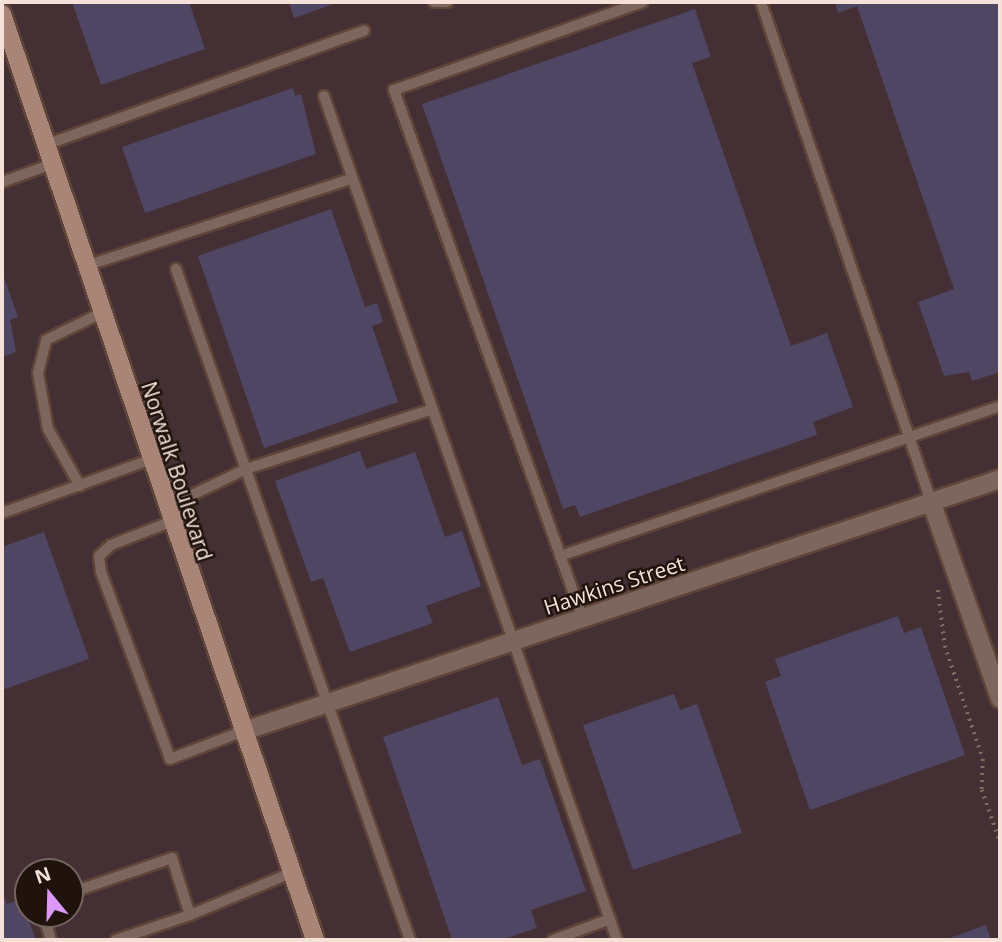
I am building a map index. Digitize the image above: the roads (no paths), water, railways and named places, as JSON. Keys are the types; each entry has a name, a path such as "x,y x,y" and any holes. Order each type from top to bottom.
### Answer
{"main road":[{"name":"Norwalk Boulevard","path":"2,14 149,460 315,940"}],"street":[{"name":"Hawkins Street","path":"241,732 932,504 1000,479"},
{"path":"932,504 1000,698"}],"lane":[{"path":"433,2 447,2"},
{"path":"583,620 394,90 643,2"},
{"path":"761,2 932,504"},
{"path":"45,145 364,31"},
{"path":"324,96 430,410 617,940"},
{"path":"2,182 52,164"},
{"path":"86,266 351,179"},
{"path":"177,269 411,940"},
{"path":"80,486 48,429 38,373 46,340 101,313"},
{"path":"560,556 1000,406"},
{"path":"241,732 170,760 101,572 99,555 111,545 246,469 430,410"},
{"path":"2,513 149,460"},
{"path":"84,887 172,859 190,915"},
{"path":"116,940 190,915 291,873"},
{"path":"553,940 610,919"}]}
